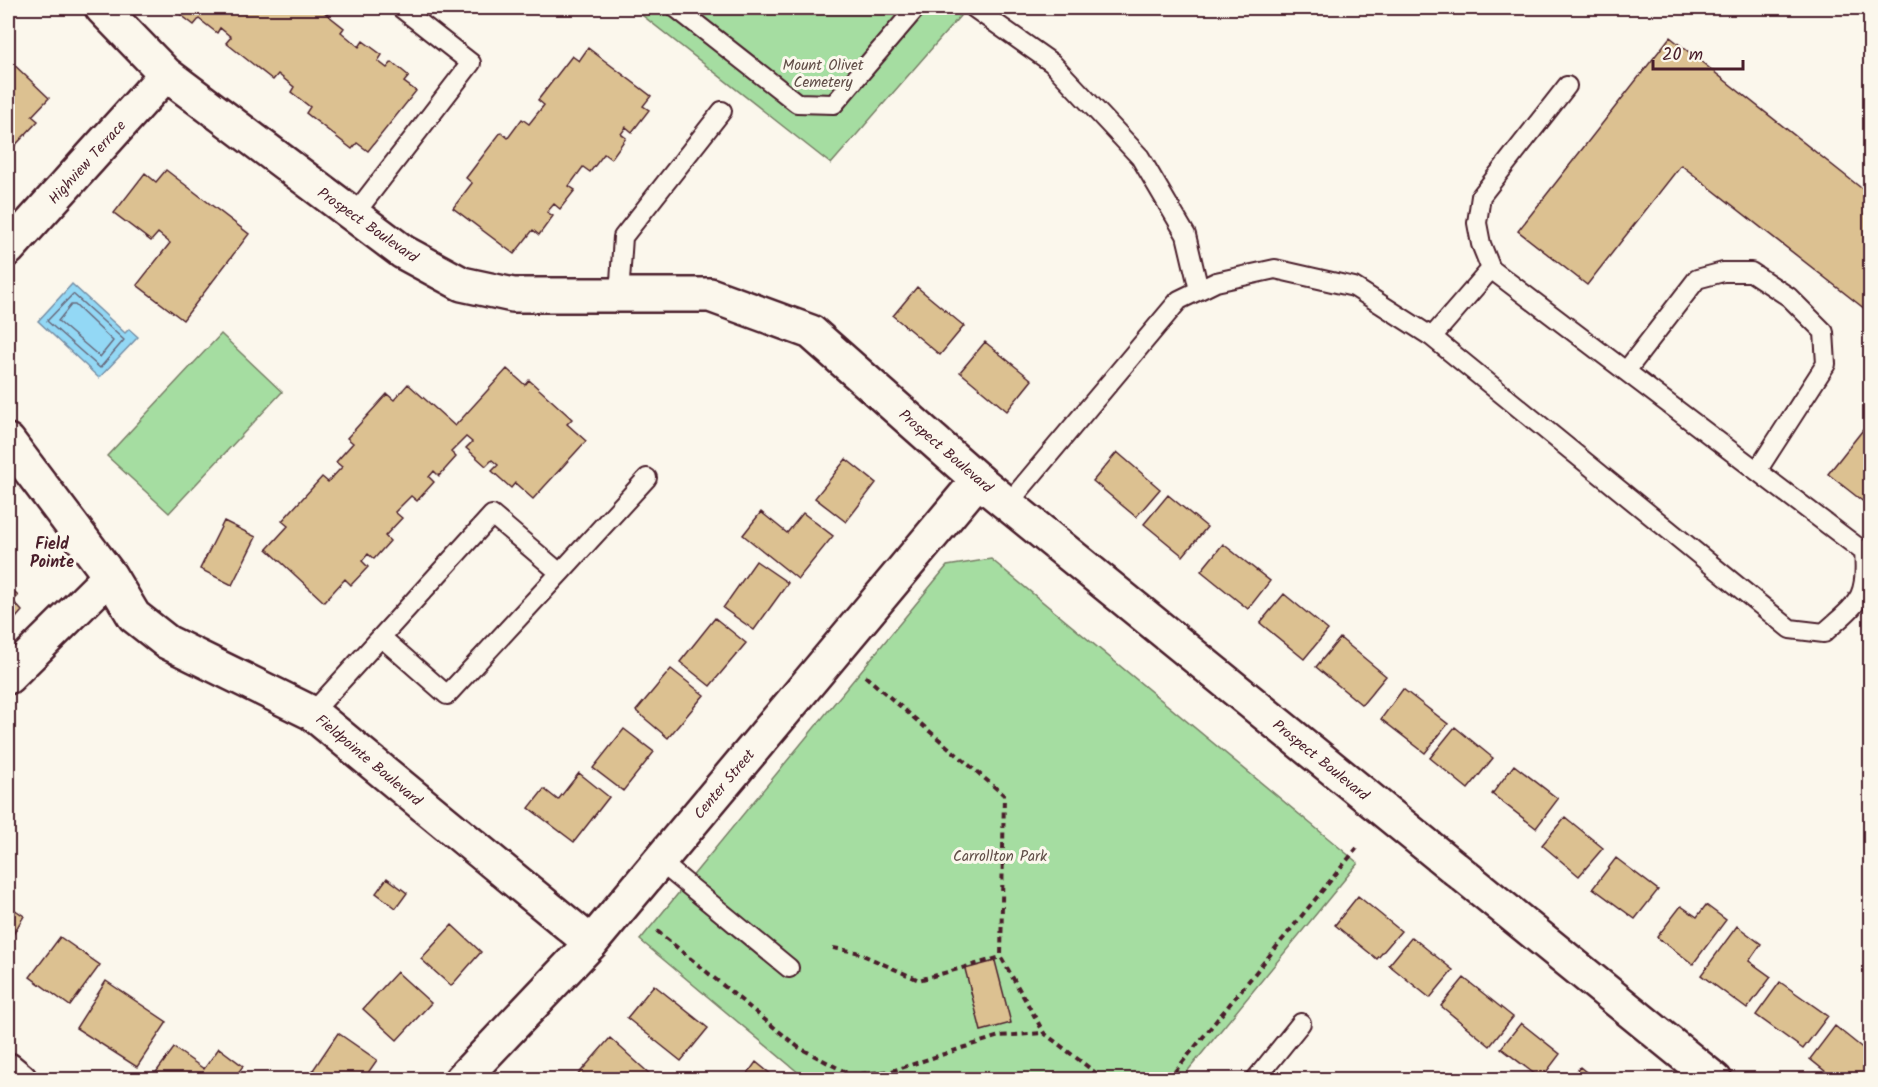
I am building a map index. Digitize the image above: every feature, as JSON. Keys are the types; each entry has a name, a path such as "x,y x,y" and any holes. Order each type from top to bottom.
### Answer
{"street":[{"name":"Prospect Boulevard","path":"102,8 166,74 403,252 462,284 513,296 710,295 811,332 1007,505 1715,1080"},
{"name":"Highview Terrace","path":"8,249 166,74"},
{"name":"Fieldpointe Boulevard","path":"8,441 110,576 134,616 168,642 312,713 591,944"},
{"name":"Center Street","path":"461,1080 591,944 978,480"},
{"path":"8,677 110,576"},
{"path":"8,1070 20,1080"}],"lane":[{"path":"353,216 471,63 401,8"},
{"path":"676,8 797,103 816,105 834,104 916,8"},
{"path":"974,8 1052,63 1140,158 1186,235 1199,290"},
{"path":"1007,505 1179,300 1216,282 1275,269 1354,287 1432,337 1790,629 1824,633 1859,601 1866,573 1864,552 1491,269 1477,223 1481,196 1567,86"},
{"path":"620,296 623,237 722,111"},
{"path":"1432,337 1491,269"},
{"path":"1626,371 1697,279 1723,272 1751,272 1789,297 1824,332 1826,364 1757,471"},
{"path":"381,638 447,695 647,478"},
{"path":"312,713 492,515 560,573"},
{"path":"659,861 789,968"},
{"path":"1255,1080 1301,1023"}],"path":[{"path":"865,676 1004,795 1001,957 1044,1033 1105,1080"},
{"path":"1168,1080 1357,848"},
{"path":"657,931 798,1047 850,1075 892,1071 999,1036 1044,1033"},
{"path":"833,948 856,952 918,980 1001,957"}],"green space":[{"name":"Mount Olivet Cemetery","path":"633,8 967,8 831,164"},
{"path":"221,334 282,392 169,513 107,456"},
{"name":"Carrollton Park","path":"991,559 1358,863 1181,1079 806,1079 640,940 947,566"}],"water":[{"path":"72,284 125,333 129,329 138,337 99,378 38,321"}],"building":[{"path":"172,8 328,8 324,12 344,28 341,32 359,47 363,41 382,55 378,61 387,68 392,62 409,76 404,82 416,91 368,151 357,143 352,149 306,113 310,107 291,92 294,87 278,74 273,80 226,43 231,37 220,28 217,33 199,19 194,25"},
{"path":"1670,37 1870,195 1870,313 1681,165 1587,285 1518,231"},
{"path":"588,48 651,96 643,106 649,110 632,132 626,127 621,134 626,138 611,159 604,154 590,172 583,167 569,186 575,190 560,209 554,204 547,212 553,216 539,235 533,230 514,254 453,208 472,183 466,178 501,132 508,138 522,119 529,124 544,105 538,100 572,56 579,61"},
{"path":"8,59 49,98 32,116 38,121 8,153"},
{"path":"166,170 249,234 183,320 137,285 170,243 158,233 151,241 114,213 145,173 156,182"},
{"path":"917,287 964,326 940,355 893,316"},
{"path":"985,342 1032,380 1007,411 960,372"},
{"path":"507,369 525,385 529,380 572,419 567,424 586,441 533,499 515,483 511,488 492,471 498,465 492,460 486,466 466,448 472,442 466,437 451,452 456,457 439,476 434,471 429,477 434,482 417,501 411,496 395,512 402,518 385,536 390,541 374,559 368,554 362,561 368,567 351,585 345,579 324,602 267,549 288,526 282,521 322,477 328,482 342,467 336,462 353,443 347,438 387,394 394,400 408,384 455,426"},
{"path":"1870,421 1870,507 1828,474"},
{"path":"1117,452 1160,489 1136,517 1093,481"},
{"path":"846,459 876,483 846,522 815,498"},
{"path":"1168,495 1207,527 1183,556 1144,524"},
{"path":"761,512 787,533 803,513 833,536 798,579 743,535"},
{"path":"224,521 256,537 232,585 200,569"},
{"path":"1223,544 1270,581 1248,609 1201,571"},
{"path":"756,561 788,583 754,630 723,608"},
{"path":"8,586 18,596 13,601 22,611 8,627"},
{"path":"1284,594 1328,630 1304,659 1260,623"},
{"path":"715,618 746,643 710,686 680,662"},
{"path":"1340,638 1386,676 1362,705 1316,667"},
{"path":"671,669 704,695 668,738 636,711"},
{"path":"1403,689 1448,724 1425,753 1381,719"},
{"path":"1455,727 1493,758 1468,789 1430,758"},
{"path":"624,729 654,752 623,791 593,768"},
{"path":"1514,765 1558,799 1536,828 1492,794"},
{"path":"579,773 609,797 574,842 529,808 544,789 558,800"},
{"path":"1565,817 1603,848 1579,876 1542,845"},
{"path":"1616,858 1658,890 1635,919 1593,888"},
{"path":"387,878 407,893 396,908 376,893"},
{"path":"1358,896 1401,931 1377,959 1335,925"},
{"path":"8,905 24,916 8,943"},
{"path":"1706,905 1726,920 1693,964 1657,937 1681,906 1697,917"},
{"path":"452,925 481,952 451,986 421,959"},
{"path":"1737,926 1761,944 1749,961 1771,977 1747,1009 1701,975"},
{"path":"60,937 100,965 70,1006 30,977"},
{"path":"1412,937 1453,970 1430,998 1389,965"},
{"path":"995,961 1011,1023 981,1031 965,969"},
{"path":"397,972 431,1003 397,1040 363,1009"},
{"path":"1464,978 1513,1017 1490,1046 1441,1006"},
{"path":"106,981 167,1022 137,1067 76,1028"},
{"path":"1780,982 1828,1016 1803,1049 1756,1015"},
{"path":"654,985 708,1028 681,1061 627,1018"},
{"path":"1521,1023 1560,1054 1541,1079 1501,1048"},
{"path":"1835,1026 1870,1054 1870,1073 1865,1080 1836,1080 1810,1059"},
{"path":"338,1033 377,1060 363,1080 327,1080 313,1070"},
{"path":"610,1038 652,1076 649,1080 579,1080 576,1077"},
{"path":"174,1048 204,1069 219,1048 243,1066 233,1080 151,1079"},
{"path":"756,1062 778,1080 743,1080"},
{"path":"1580,1067 1596,1080 1570,1080"}],"district":[{"name":"Field Pointe","path":"52,552"}]}
